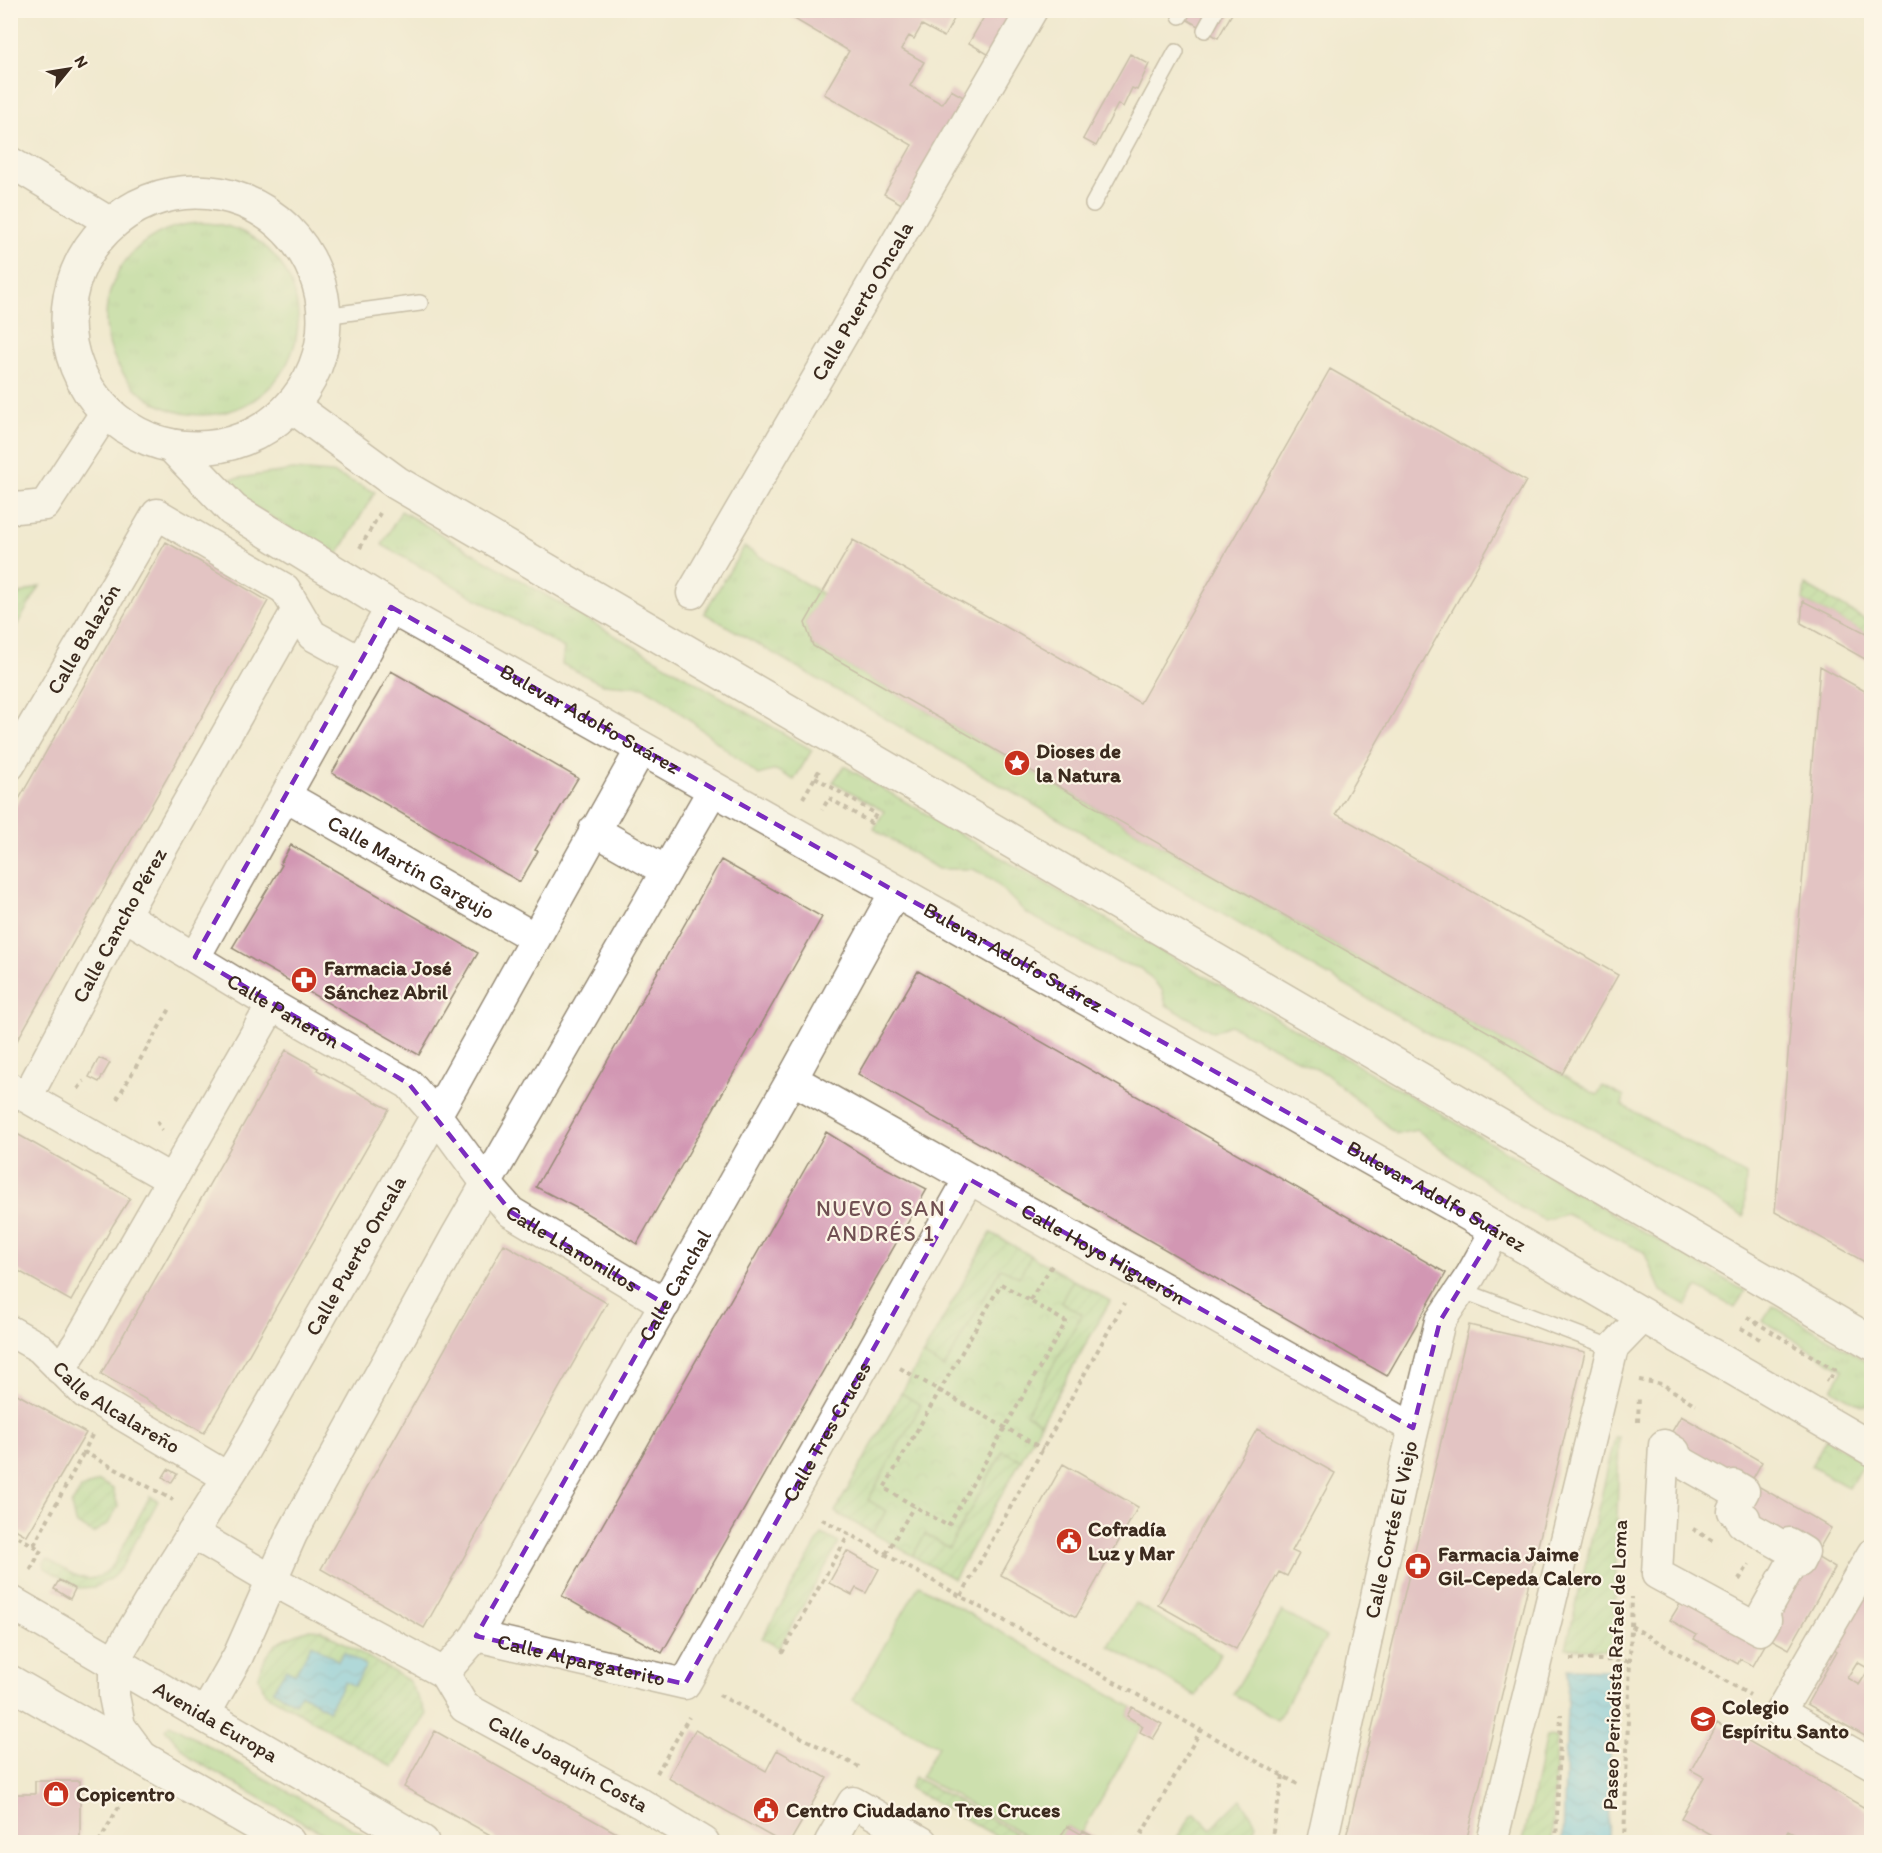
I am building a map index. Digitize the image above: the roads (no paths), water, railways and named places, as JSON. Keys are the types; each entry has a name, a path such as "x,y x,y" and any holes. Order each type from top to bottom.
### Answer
{"street":[{"name":"Calle Puerto Oncala","path":"698,576 1032,10"},
{"path":"10,162 111,223"},
{"path":"200,191 232,196 261,210 287,229 307,255 319,284 324,316 321,348 310,379 292,405 272,424 246,438 222,445 197,448 172,446 146,437 122,424 85,383 70,342 70,298 84,257 111,223 138,205 168,194 200,191"},
{"path":"292,405 397,483 1872,1343"},
{"path":"10,505 16,508 45,505 107,410"},
{"name":"Bulevar Adolfo Suárez","path":"172,446 233,510 391,607 1496,1230 1872,1449"},
{"name":"Calle Balazón","path":"10,765 157,514 285,589 297,610"},
{"path":"195,957 391,607"},
{"path":"297,610 312,635 361,663"},
{"name":"Calle Cancho Pérez","path":"172,1180 19,1092 124,915 297,610"},
{"name":"Calle Puerto Oncala","path":"114,1661 227,1477 436,1115 641,749"},
{"path":"205,1714 237,1656 292,1534 486,1183 714,788"},
{"name":"Calle Martín Gargujo","path":"286,796 535,938"},
{"path":"594,830 666,871"},
{"name":"Calle Canchal","path":"444,1674 476,1636 792,1079 895,892"},
{"name":"Calle Panerón","path":"124,915 272,1005 409,1084 436,1115 486,1183"},
{"path":"60,1369 78,1343 272,1005"},
{"name":"Calle Hoyo Higuerón","path":"792,1079 1413,1428"},
{"name":"Calle Tres Cruces","path":"689,1697 872,1352 969,1179"},
{"name":"Calle Llanonillos","path":"486,1183 511,1212 665,1304"},
{"name":"Calle Cortés El Viejo","path":"1322,1842 1413,1428 1440,1321 1496,1230"},
{"path":"1492,1842 1613,1348 1643,1317"},
{"name":"Calle Alcalareño","path":"10,1331 40,1348 84,1393 227,1477"},
{"path":"1664,1446 1675,1452 1672,1457 1731,1490 1734,1485 1744,1491 1733,1511 1745,1518 1742,1523 1786,1548 1789,1543 1804,1552 1798,1562 1794,1559 1761,1618 1766,1620 1760,1630 1722,1610 1657,1574 1664,1446"},
{"path":"197,1525 272,1580 444,1674"},
{"path":"1872,1554 1780,1712 1872,1764"},
{"name":"Avenida Europa","path":"10,1602 422,1842"},
{"name":"Calle Alpargaterito","path":"476,1636 689,1697"},
{"path":"114,1661 114,1695 120,1726 145,1761"},
{"name":"Calle Joaquín Costa","path":"444,1674 464,1707 640,1803 704,1842"},
{"path":"10,1682 288,1842"},
{"path":"830,1842 853,1802 922,1842"}],"lane":[{"path":"1204,30 1216,10"},
{"path":"1093,204 1176,52"},
{"path":"324,316 420,303"},
{"path":"1461,1290 1613,1348"}],"water":[{"path":"312,1644 338,1661 344,1652 366,1666 354,1686 345,1681 328,1710 301,1693 295,1703 273,1690 286,1669 295,1674"},
{"path":"1568,1669 1612,1670 1608,1842 1563,1842"}],"place":[{"name":"Dioses de la Natura","path":"1017,763"},
{"name":"Farmacia José Sánchez Abril","path":"304,980"},
{"name":"Cofradía Luz y Mar","path":"1069,1541"},
{"name":"Farmacia Jaime Gil-Cepeda Calero","path":"1418,1566"},
{"name":"Colegio Espíritu Santo","path":"1703,1719"},
{"name":"Copicentro","path":"56,1794"},
{"name":"Centro Ciudadano Tres Cruces","path":"766,1810"}],"district":[{"name":"NUEVO SAN ANDRÉS 1","path":"881,1220"}]}
